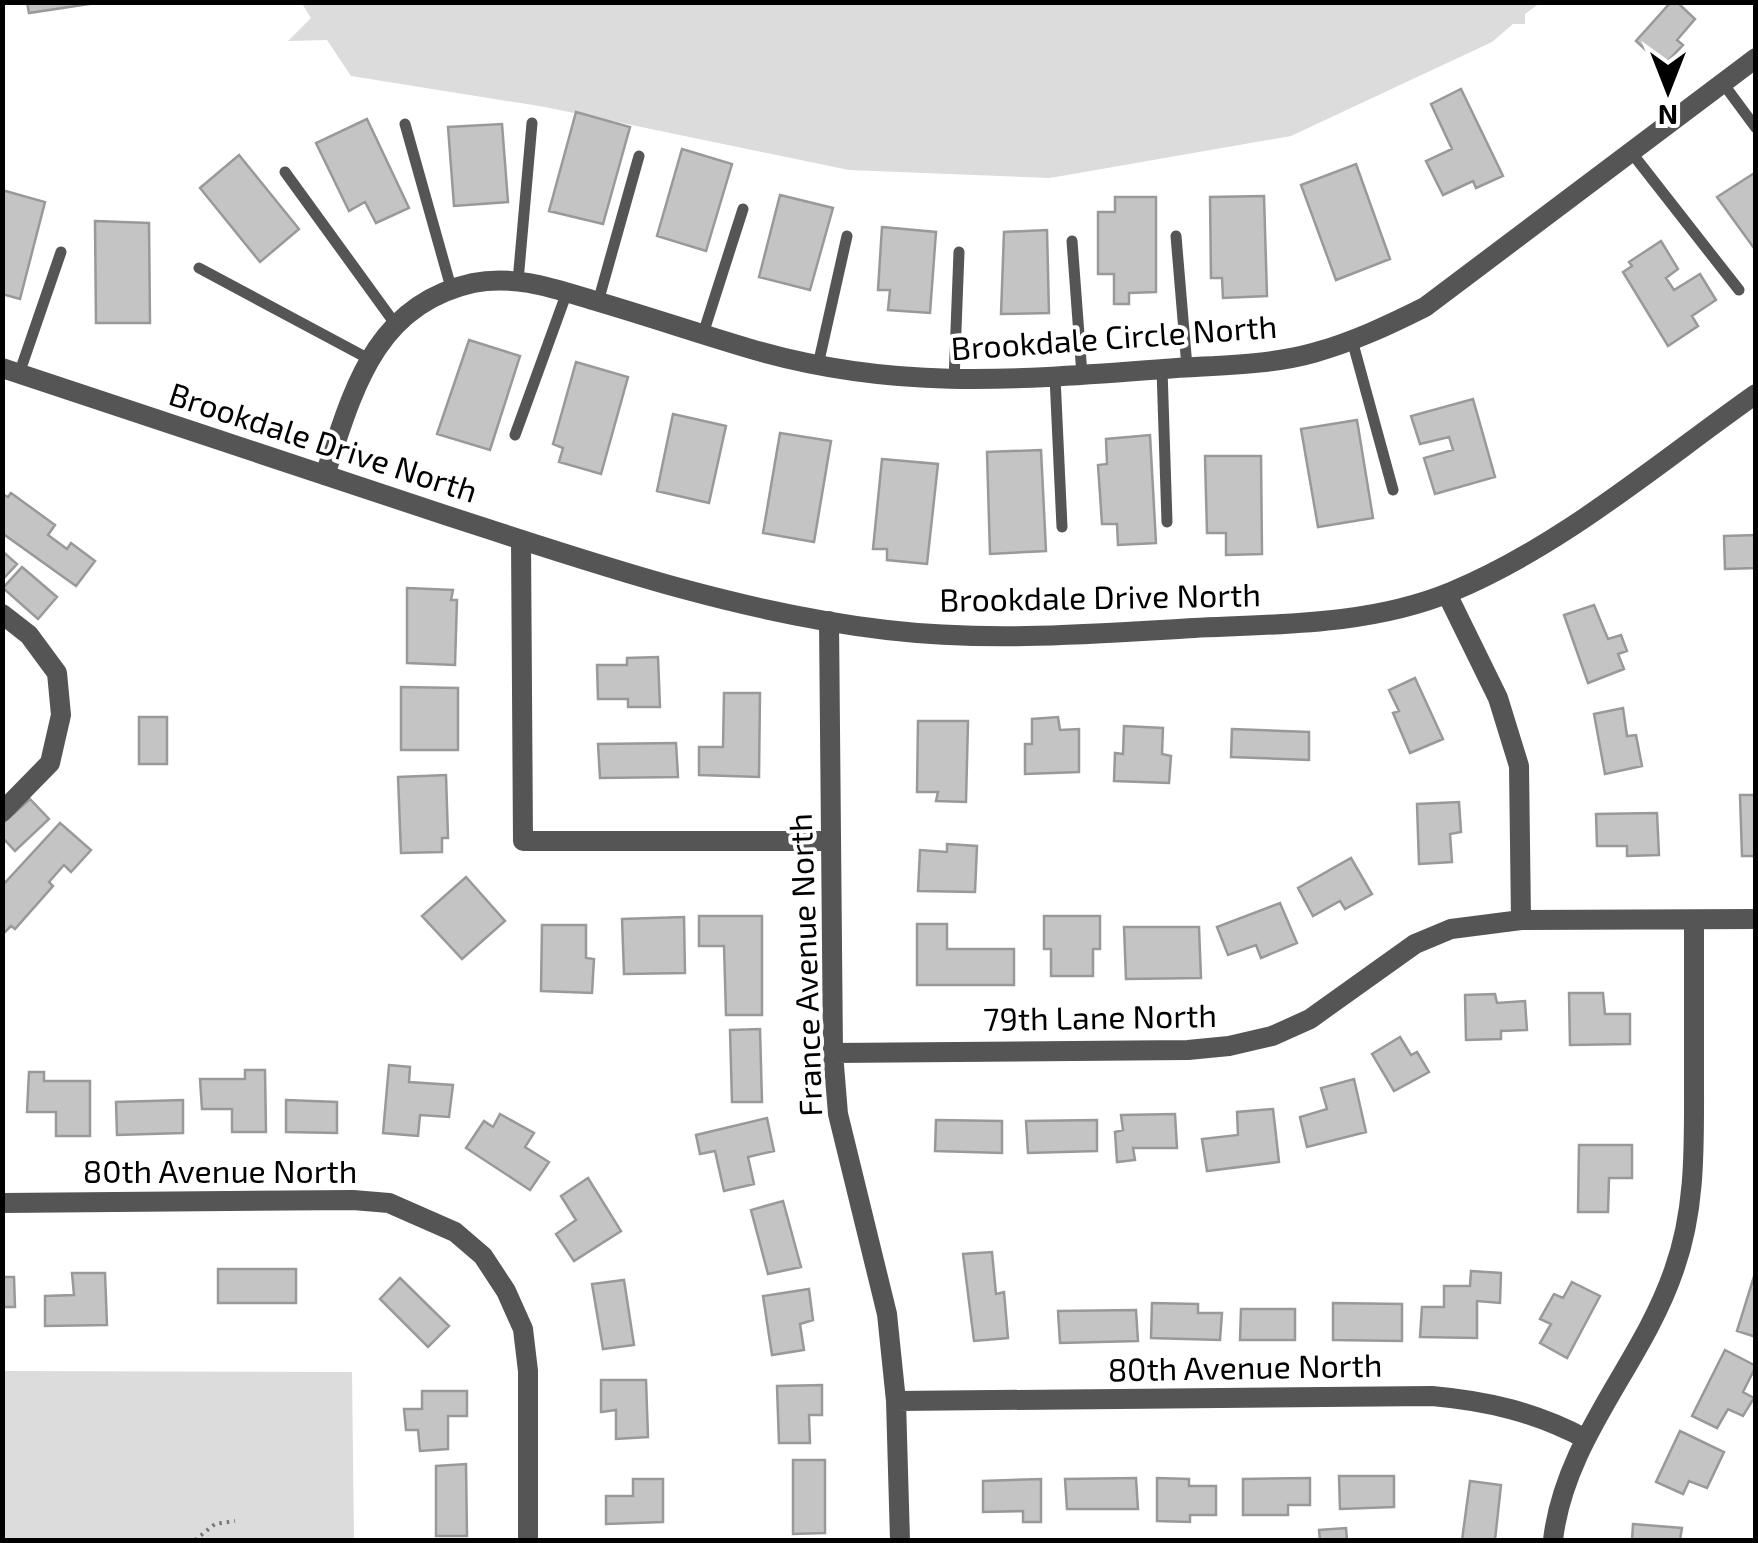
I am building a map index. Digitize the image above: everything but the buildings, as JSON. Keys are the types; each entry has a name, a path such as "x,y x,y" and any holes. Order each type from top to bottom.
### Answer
{"street":[{"name":"Brookdale Circle North","path":"325,475 359,377 378,344 406,315 452,290 474,283 518,281 568,292 818,365 876,375 954,381 1055,377 1250,363 1310,354 1425,307 1756,58"},
{"name":"Brookdale Drive North","path":"11,371 522,540 731,603 829,621 966,636 1045,636 1327,621 1446,594 1506,567 1560,534 1756,394"},
{"path":"522,540 524,842 831,842"},
{"path":"1446,594 1498,698 1520,766 1521,920"},
{"path":"2,614 28,636 57,673 61,715 50,763 2,812"},
{"name":"France Avenue North","path":"829,621 833,1053 838,1114 887,1314 896,1401 900,1540"},
{"name":"79th Lane North","path":"833,1053 1188,1050 1229,1046 1272,1036 1310,1020 1415,944 1451,929 1521,920 1756,919"},
{"path":"1554,1540 1566,1482 1586,1439 1652,1326 1675,1268 1690,1209 1694,1148 1694,920"},
{"name":"80th Avenue North","path":"2,1203 389,1203 455,1232 483,1256 524,1329 528,1371 528,1540"},
{"name":"80th Avenue North","path":"896,1401 1432,1396 1513,1407 1551,1420 1586,1439"}],"lane":[{"path":"1722,82 1756,128"},
{"path":"518,281 532,123"},
{"path":"405,124 452,290"},
{"path":"1631,152 1739,290"},
{"path":"598,302 639,156"},
{"path":"284,172 396,326"},
{"path":"703,334 743,209"},
{"path":"818,365 848,236"},
{"path":"1176,236 1187,367"},
{"path":"1072,241 1082,375"},
{"path":"11,371 61,252"},
{"path":"954,381 959,252"},
{"path":"199,268 369,359"},
{"path":"515,435 568,292"},
{"path":"1352,340 1393,490"},
{"path":"1162,369 1167,522"},
{"path":"1055,377 1062,527"}],"path":[{"path":"195,1540 215,1524 236,1521"}],"shaded area":[{"path":"301,2 1540,3 1525,14 1525,24 1513,24 1492,42 1291,136 1050,178 849,170 545,107 351,76 327,40 288,41 311,18"},
{"path":"3,1371 352,1372 354,1540 3,1540"}]}
